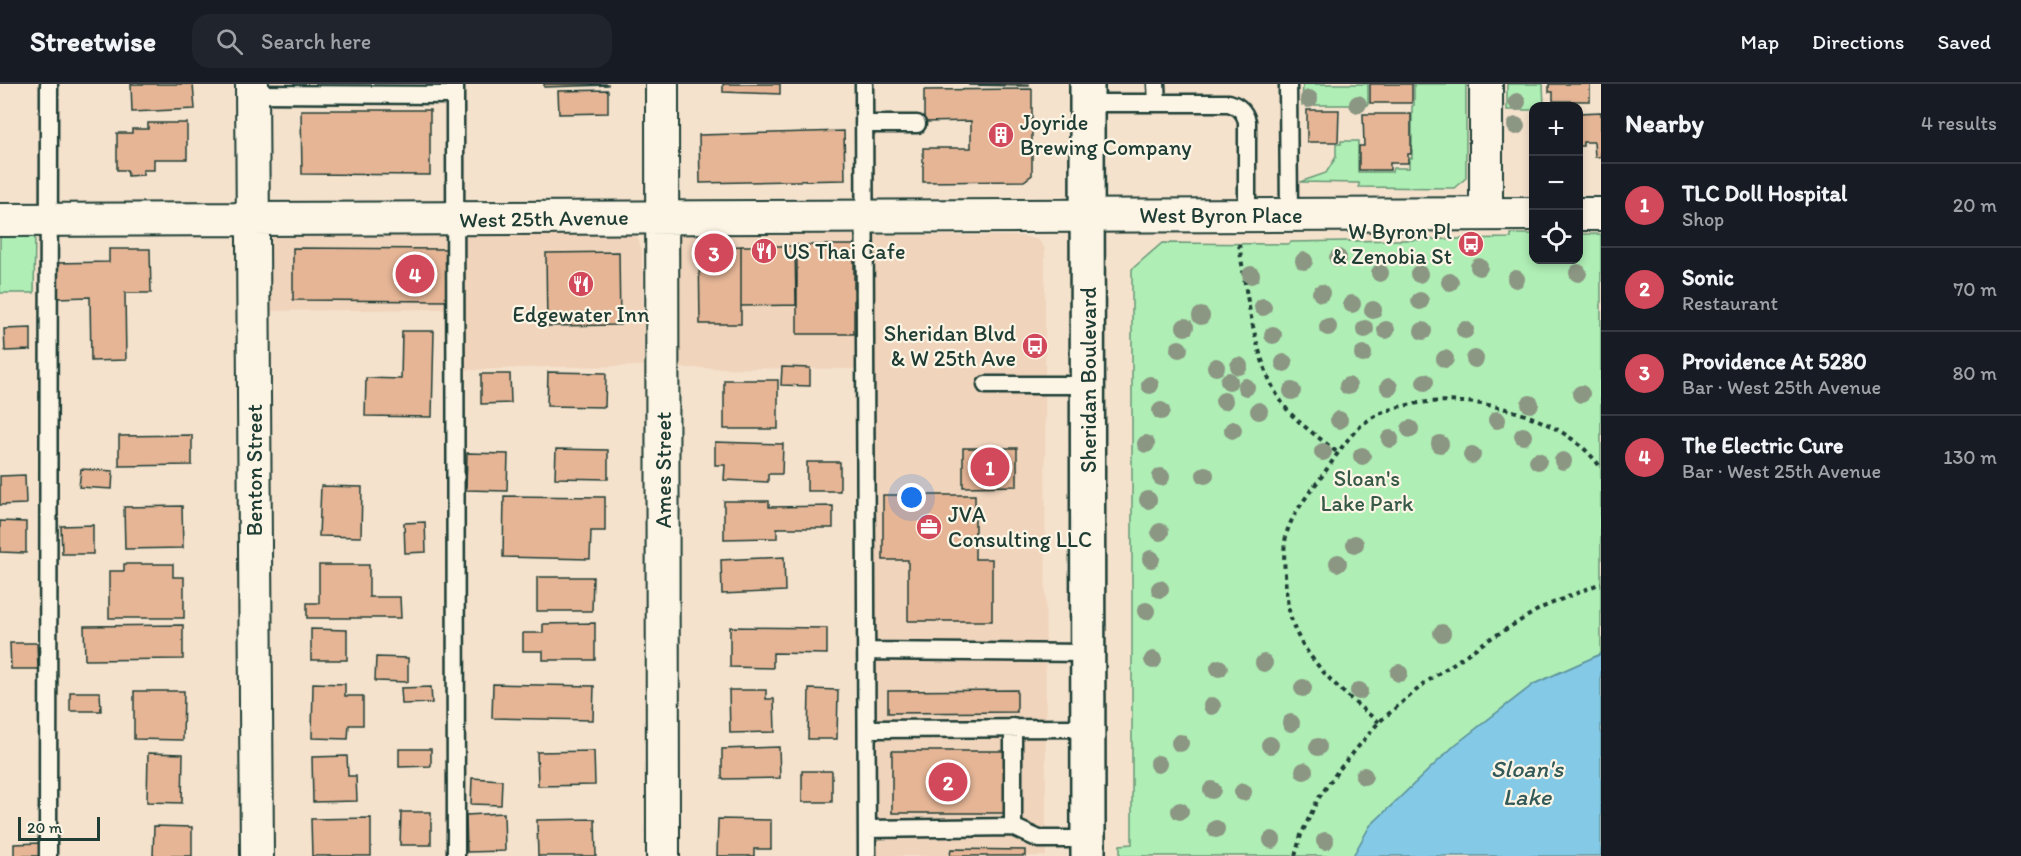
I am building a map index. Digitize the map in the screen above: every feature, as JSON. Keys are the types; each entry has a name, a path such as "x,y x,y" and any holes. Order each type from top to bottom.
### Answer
{"main road":[{"name":"Sheridan Boulevard","path":"1087,94 1088,847"}],"street":[{"name":"Ames Street","path":"662,84 663,856"},
{"path":"1486,84 1486,214"},
{"name":"Benton Street","path":"252,89 257,856"},
{"name":"West Byron Place","path":"1088,215 1243,226 1288,215 1529,214"},
{"path":"1583,214 1601,214"},
{"name":"West 25th Avenue","path":"0,220 253,221 1088,215"}],"lane":[{"path":"48,856 49,84"},
{"path":"864,84 867,856"},
{"path":"1156,84 1157,103"},
{"path":"1288,84 1288,215"},
{"path":"252,89 455,90 456,856"},
{"path":"1087,94 1157,103 1229,103 1241,109 1247,121 1243,226"},
{"path":"864,124 917,124"},
{"path":"986,386 1088,386"},
{"path":"867,651 1088,653"},
{"path":"1013,727 1013,827"},
{"path":"867,729 1088,728"},
{"path":"867,829 1013,827 1039,839 1088,847"}],"path":[{"path":"1243,226 1258,344 1271,384 1284,406 1339,454"},
{"path":"1379,722 1354,703 1316,662 1298,635 1286,598 1284,548 1288,528 1308,495 1354,432 1376,416 1408,404 1460,401 1494,405 1529,416 1569,438 1600,466"},
{"path":"1295,856 1301,835 1318,799 1337,772 1379,722 1425,683 1485,642 1541,608 1601,583"}],"shaded area":[{"path":"626,234 638,238 642,250 644,366 447,371 446,309 269,311 270,240 275,236"},
{"path":"680,234 1023,236 1039,240 1045,249 1046,856 859,856 861,369 674,368 675,248"}],"green space":[{"path":"1303,84 1368,84 1368,105 1302,105"},
{"path":"1414,84 1466,84 1466,178 1454,188 1359,187 1359,183 1300,182 1326,173 1336,157 1336,144 1341,144 1341,141 1358,141 1358,172 1392,172 1393,168 1409,168 1409,158 1412,158"},
{"path":"1507,84 1543,84 1544,102 1529,102 1529,110 1507,110"},
{"path":"0,234 35,234 34,293 0,293"},
{"name":"Sloan's Lake Park","path":"1511,234 1529,234 1529,264 1583,264 1583,234 1601,234 1601,654 1534,684 1455,745 1370,826 1353,856 1120,856 1120,845 1132,844 1132,269 1162,243 1289,244 1291,242 1511,238"}],"water":[{"name":"Sloan's Lake","path":"1601,654 1601,856 1353,856 1370,826 1455,745 1534,684"}],"building":[{"path":"131,84 193,84 195,109 132,112"},
{"path":"544,84 608,84 608,85 544,87"},
{"path":"723,84 780,84 780,94 723,92"},
{"path":"1029,84 1029,86 969,85"},
{"path":"1370,84 1412,84 1412,103 1370,103"},
{"path":"1549,84 1590,84 1590,101 1553,101 1553,92 1549,92"},
{"name":"Joyride Brewing Company","path":"1032,89 1032,175 1024,181 923,182 923,148 971,148 971,121 924,122 924,90"},
{"path":"608,90 608,113 559,114 558,91"},
{"path":"301,110 430,110 430,175 302,174"},
{"path":"1307,110 1339,110 1338,142 1307,142"},
{"path":"1601,112 1601,157 1595,157 1594,142 1583,142 1583,113"},
{"path":"1363,114 1411,114 1411,154 1408,154 1408,163 1390,163 1390,170 1359,170 1359,146 1364,146"},
{"path":"148,123 187,123 187,159 154,159 154,170 143,170 143,175 128,176 127,170 117,170 117,133 132,133 132,129 148,129"},
{"path":"844,131 845,180 700,183 699,135"},
{"path":"797,245 854,245 854,334 797,334"},
{"path":"741,246 741,324 700,324 699,247"},
{"path":"741,246 795,246 796,305 741,306"},
{"path":"293,248 449,249 449,301 293,300"},
{"path":"109,249 150,249 151,293 125,293 126,360 91,361 90,297 56,298 55,263 109,262"},
{"path":"619,252 620,325 547,326 546,253"},
{"path":"31,328 31,350 5,351 4,329"},
{"path":"402,331 434,331 432,417 365,416 366,378 401,379"},
{"path":"782,367 810,368 810,386 781,385"},
{"path":"548,372 606,373 605,407 547,406"},
{"path":"481,374 510,374 511,403 481,404"},
{"path":"724,380 778,380 778,429 724,429"},
{"path":"192,435 192,465 119,466 119,436"},
{"path":"715,442 783,444 782,474 768,474 768,482 724,480 725,465 715,465"},
{"path":"963,448 1017,448 1017,486 963,487"},
{"path":"556,449 608,450 608,479 555,478"},
{"path":"467,453 508,454 507,491 466,490"},
{"path":"807,462 840,462 840,491 807,491"},
{"path":"81,469 113,471 112,489 79,487"},
{"path":"25,475 26,504 0,505 0,476"},
{"path":"321,486 362,487 361,537 319,536"},
{"name":"JVA Consulting LLC","path":"883,495 975,495 975,559 992,559 992,621 908,621 908,560 883,560"},
{"path":"504,496 605,497 605,531 591,531 590,559 503,557"},
{"path":"724,501 769,501 769,507 833,506 833,528 777,528 777,538 724,539"},
{"path":"182,506 183,548 125,549 124,507"},
{"path":"0,521 26,522 26,553 0,552"},
{"path":"425,522 426,552 405,553 404,523"},
{"path":"93,525 93,554 62,554 61,526"},
{"path":"784,557 785,591 722,594 721,560"},
{"path":"124,564 173,564 173,577 184,577 184,618 109,618 109,571 124,571"},
{"path":"319,565 369,565 369,597 400,597 401,618 307,618 307,603 319,603"},
{"path":"537,577 593,577 592,611 537,611"},
{"path":"595,623 595,660 543,660 543,651 523,651 523,633 543,633 543,624"},
{"path":"183,625 183,659 85,660 84,626"},
{"path":"730,627 827,628 827,654 773,653 773,668 730,667"},
{"path":"311,629 347,630 347,660 311,660"},
{"path":"10,643 37,643 38,669 11,669"},
{"path":"376,657 408,658 408,682 375,681"},
{"path":"313,683 345,684 345,696 363,696 363,725 349,725 348,739 312,738"},
{"path":"493,684 594,686 593,720 492,718"},
{"path":"431,687 432,703 402,704 401,688"},
{"path":"809,689 838,690 837,739 808,739"},
{"path":"729,690 766,690 766,699 774,699 775,732 730,733"},
{"path":"1017,690 1017,712 888,713 888,691"},
{"path":"134,691 184,691 183,740 134,739"},
{"path":"70,692 100,692 101,711 70,711"},
{"path":"779,747 780,778 722,779 722,749"},
{"path":"399,749 431,749 431,766 399,767"},
{"path":"594,751 595,785 538,786 537,752"},
{"path":"892,751 1004,751 1004,813 892,813"},
{"path":"148,753 183,754 182,803 147,802"},
{"path":"347,756 348,776 356,776 357,801 313,802 312,757"},
{"path":"802,771 832,771 832,802 802,802"},
{"path":"472,778 502,780 501,805 471,804"},
{"path":"401,812 431,812 431,845 400,845"},
{"path":"504,813 505,851 467,852 466,815"},
{"path":"371,818 371,856 312,856 311,819"},
{"path":"595,819 596,856 538,856 537,820"},
{"path":"718,819 771,820 771,849 754,849 754,856 717,856"},
{"path":"154,826 192,827 192,856 153,856"},
{"path":"40,843 41,856 14,856 14,844"},
{"path":"951,849 1025,850 1025,856 950,856"}],"place":[{"name":"Joyride Brewing Company","path":"1001,135"},
{"name":"W Byron Pl & Zenobia St","path":"1471,244"},
{"name":"US Thai Cafe","path":"764,251"},
{"name":"Providence At 5280","path":"714,253"},
{"name":"The Electric Cure","path":"415,274"},
{"name":"Edgewater Inn","path":"581,284"},
{"name":"Sheridan Blvd & W 25th Ave","path":"1035,346"},
{"name":"TLC Doll Hospital","path":"990,467"},
{"name":"JVA Consulting LLC","path":"929,527"},
{"name":"Sonic","path":"948,782"}]}
